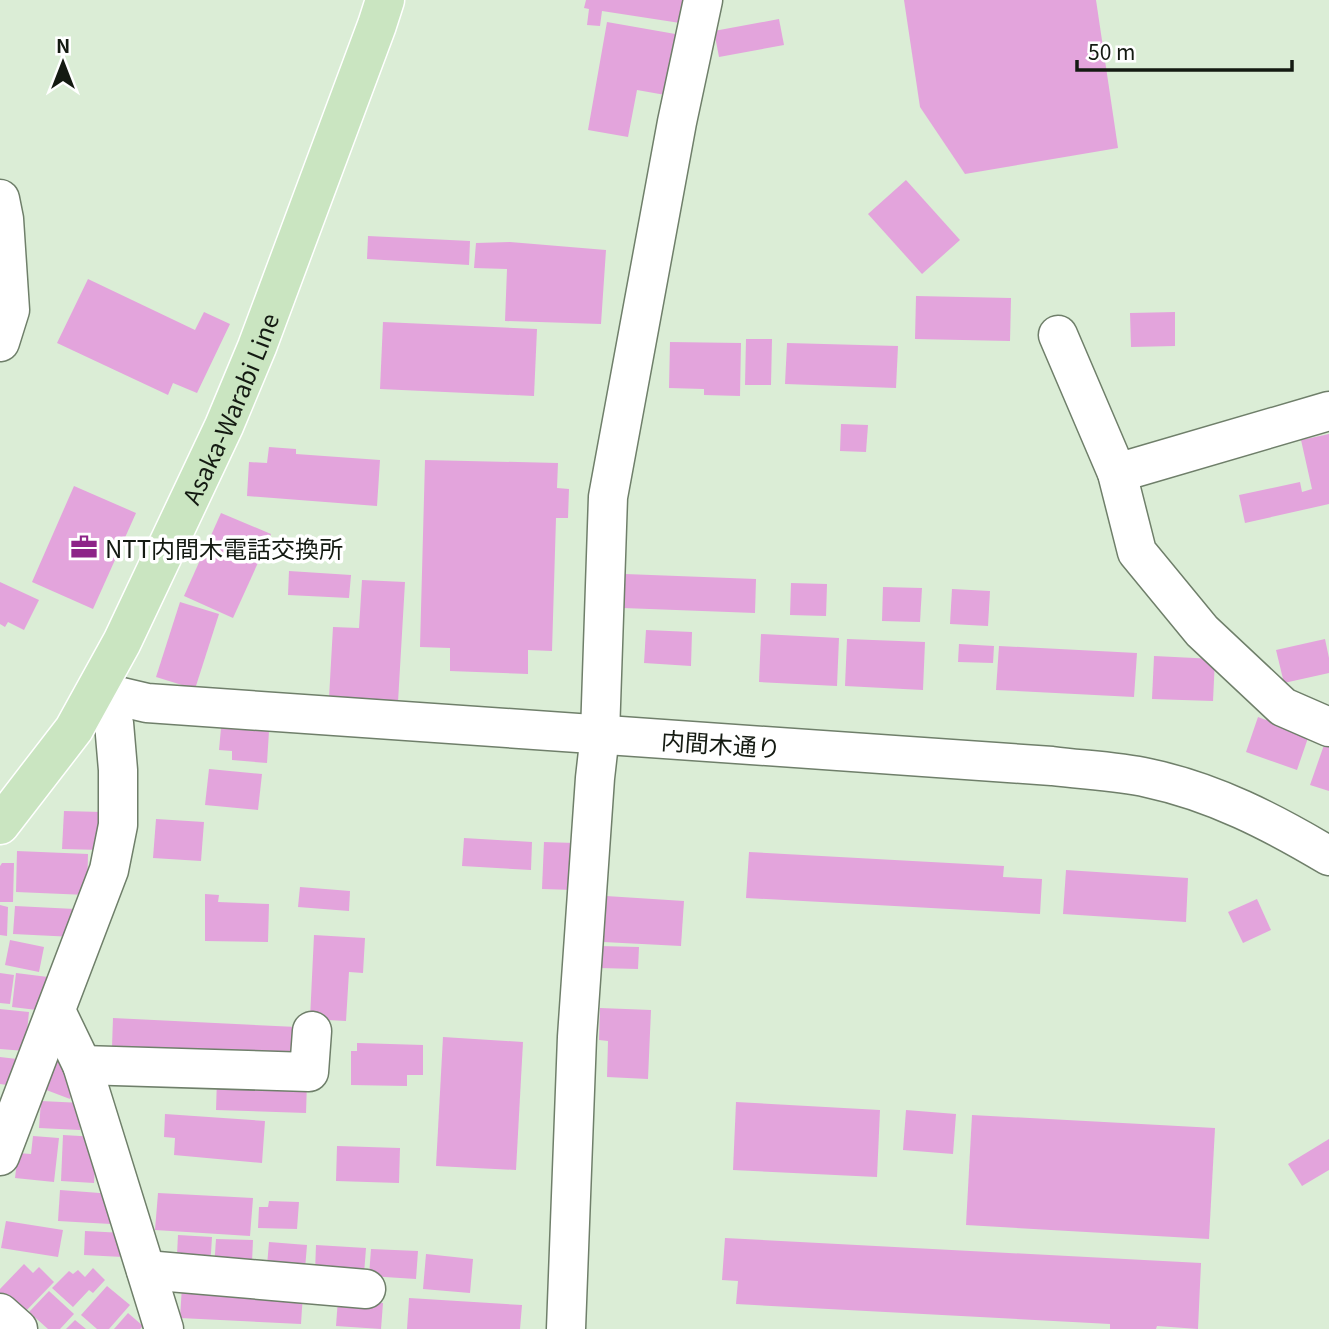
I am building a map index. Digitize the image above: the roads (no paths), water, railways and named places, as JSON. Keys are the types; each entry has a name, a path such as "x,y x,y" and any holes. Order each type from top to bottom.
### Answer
{"main road":[{"name":"Asaka-Warabi Line","path":"0,825 74,729 96,691 224,426 257,347 385,0"}],"street":[{"path":"566,1329 577,1037 600,734 608,497 677,122 704,0"},
{"path":"0,199 4,219 9,310 0,342"},
{"path":"1058,335 1117,473 1137,552 1202,631 1283,707 1329,727"},
{"path":"1117,473 1329,411"},
{"name":"内間木通り","path":"96,691 147,703 1052,766 1146,778 1213,796 1275,824 1329,856"},
{"path":"0,1156 103,889 118,825 118,771 114,723 96,691"},
{"path":"56,1010 82,1065 164,1329"},
{"path":"82,1065 309,1072 312,1031"},
{"path":"146,1270 366,1289"},
{"path":"0,1313 18,1329"}],"place":[{"name":"NTT内間木電話交換所","path":"84,547"}]}
